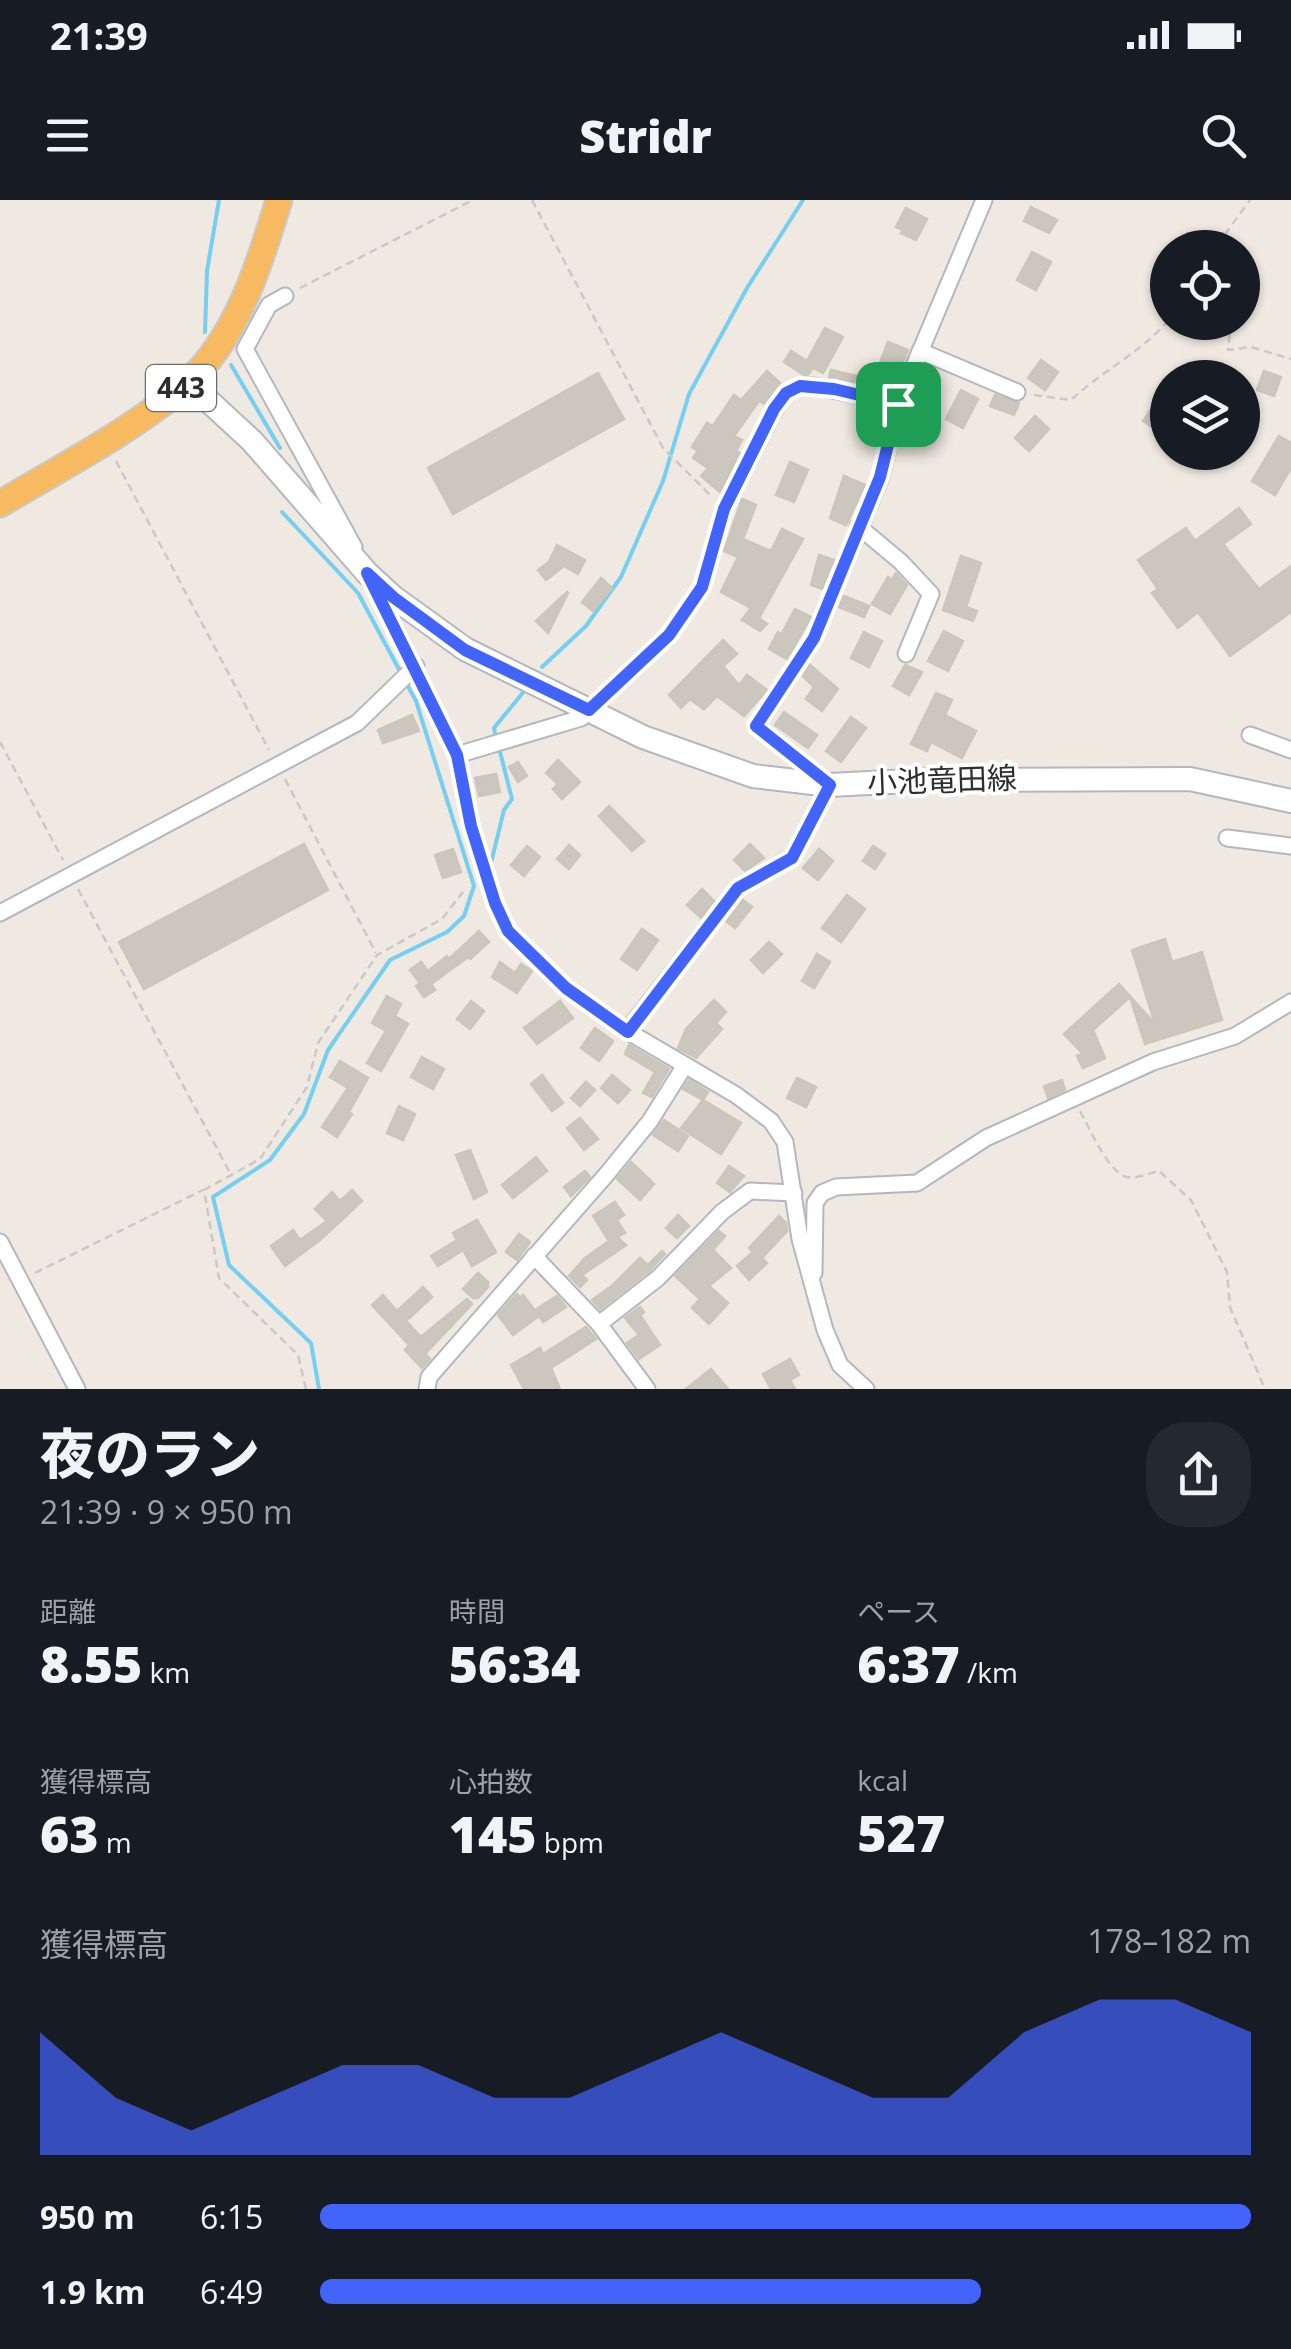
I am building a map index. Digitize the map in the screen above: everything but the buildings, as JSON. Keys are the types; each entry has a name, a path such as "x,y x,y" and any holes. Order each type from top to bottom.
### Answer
{"highway":[{"name":"443","path":"0,504 188,382 225,332 250,286 279,200"}],"main road":[{"name":"小池竜田線","path":"188,382 252,441 367,573 393,597 465,650 643,736 754,776 830,785 929,780 1190,779 1291,800"}],"street":[{"path":"628,1032 738,888 792,858 830,785 756,726 814,638 880,477 898,404 984,200"},
{"path":"285,296 269,306 245,349 367,573 407,674 457,755 471,826 508,931 566,988 628,1032 736,1095 772,1121 785,1142 800,1240 840,1365 866,1389"},
{"path":"920,351 1018,392"},
{"path":"457,755 582,718 669,635 702,587 724,509 774,409 786,393 800,386 814,386 898,404"},
{"path":"858,526 932,594 906,654"},
{"path":"0,913 357,723 407,674"},
{"path":"1250,734 1291,750"},
{"path":"1227,838 1291,846"},
{"path":"813,1288 816,1203 822,1193 836,1188 917,1184 986,1138 1153,1062 1235,1036 1291,1002"},
{"path":"427,1389 430,1376 650,1121 684,1067"},
{"path":"599,1324 658,1278 722,1212 750,1191 794,1193"},
{"path":"0,1242 77,1389"},
{"path":"534,1256 599,1324 647,1389"}],"path":[{"path":"285,296 472,200"},
{"path":"532,200 663,448 724,509"},
{"path":"1229,230 1250,200"},
{"path":"1018,392 1071,400 1150,336"},
{"path":"1229,340 1228,350 1251,347 1291,358"},
{"path":"104,439 377,955"},
{"path":"0,742 232,1175"},
{"path":"20,1281 260,1159 308,1087 318,1043 377,955 442,919 463,892"},
{"path":"1074,1099 1104,1154 1120,1174 1130,1178 1159,1171 1191,1200 1227,1272 1230,1307 1265,1389"},
{"path":"204,1190 219,1278 298,1355 306,1389"}],"waterway":[{"path":"205,332 207,271 219,200"},
{"path":"542,667 586,626 621,577 663,481 689,394 747,288 803,200"},
{"path":"231,365 280,448"},
{"path":"282,512 358,593 402,675"},
{"path":"319,1389 311,1343 229,1265 213,1197 270,1160 304,1114 328,1050 390,960 447,932 464,916 474,886 416,701 406,683"},
{"path":"496,739 494,728 525,690"},
{"path":"490,867 504,810 512,799 499,748"}],"route":[{"path":"800,386 814,386 898,404 880,477 814,638 756,726 830,785 792,858 738,888 628,1032 566,988 508,931 471,826 457,755 367,573 465,650 589,710 669,635 702,587 724,509 774,409 786,393 800,386"}]}
